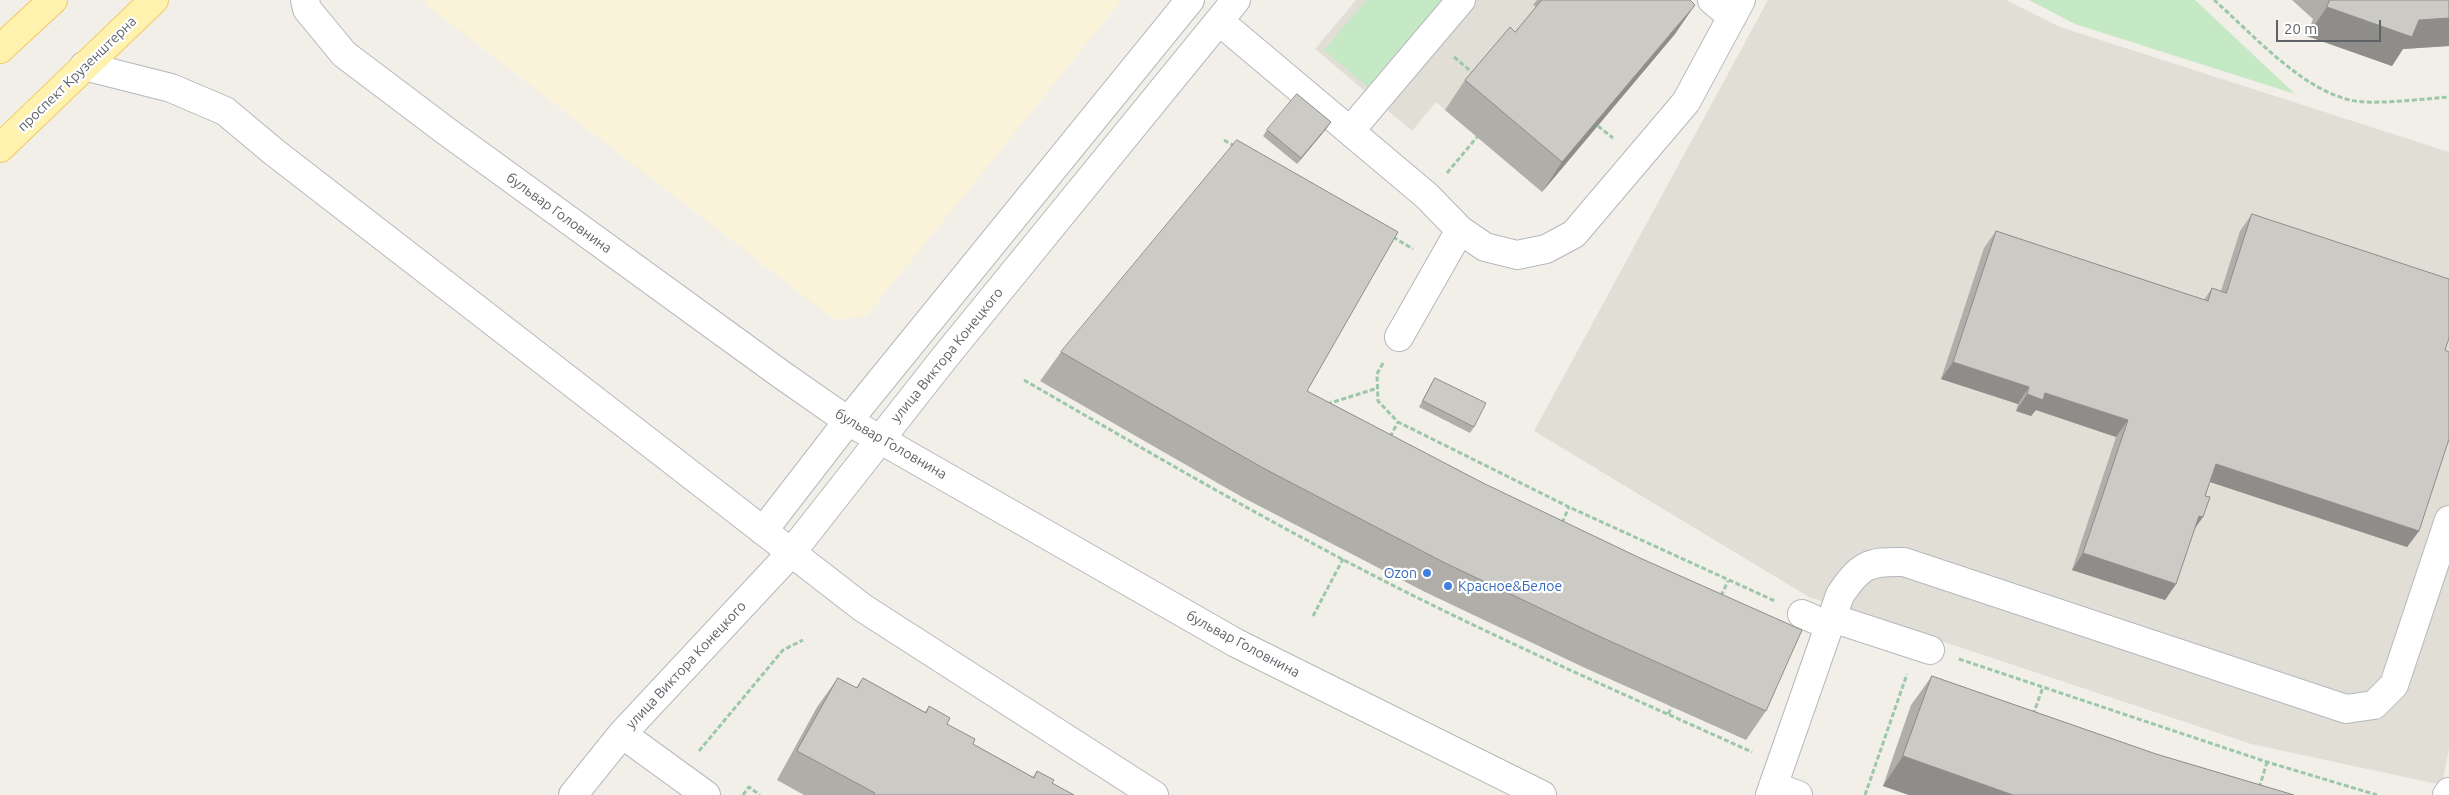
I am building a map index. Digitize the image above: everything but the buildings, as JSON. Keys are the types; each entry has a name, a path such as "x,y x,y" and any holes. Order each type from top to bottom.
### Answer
{"main road":[{"path":"0,49 53,0"},
{"name":"проспект Крузенштерна","path":"0,148 154,0"}],"street":[{"name":"бульвар Головнина","path":"305,0 307,8 344,54 710,323 848,421 1236,643 1542,795"},
{"path":"763,531 848,421 1190,0"},
{"name":"улица Виктора Конецкого","path":"573,795 622,734 791,553 879,440 1236,0"},
{"path":"1350,131 1461,0"},
{"path":"1219,21 1427,196 1460,230 1485,247 1517,255 1546,249 1574,234 1686,102 1728,6"},
{"path":"84,66 171,88 225,111 274,152 863,608 1154,795"},
{"path":"1399,336 1460,230"},
{"path":"1780,785 1840,595 1855,573 1878,562 1904,562 2346,709 2374,706 2394,685 2438,585 2449,520"},
{"path":"1802,614 1924,648"},
{"path":"622,734 706,795"}],"path":[{"path":"2214,0 2307,82 2334,96 2364,102 2449,97"},
{"path":"2219,4 2223,0"},
{"path":"1427,196 1477,137"},
{"path":"1224,140 1241,150"},
{"path":"1388,235 1440,264"},
{"path":"1399,336 1377,374 1378,401 1398,422 1569,508 1802,614"},
{"path":"1024,380 1239,504 1343,559 1506,639 1668,714 1780,785"},
{"path":"1320,406 1378,388"},
{"path":"1386,444 1398,422"},
{"path":"1558,530 1569,508"},
{"path":"1330,552 1333,544"},
{"path":"1313,616 1343,559"},
{"path":"1718,604 1728,581"},
{"path":"1506,639 1510,632"},
{"path":"679,776 783,650 803,640"},
{"path":"1864,795 1924,648 2267,762 2377,795"},
{"path":"2033,716 2043,687"},
{"path":"1668,714 1672,707"},
{"path":"2257,795 2267,762"},
{"path":"743,795 749,787 760,795"}],"shaded area":[{"path":"1356,0 1538,0 1539,9 1445,110 1436,102 1412,131 1315,49"},
{"path":"1768,0 2006,0 2060,27 2449,152 2449,748 2442,785 2251,744 1809,597 1534,431"}],"green space":[{"path":"1367,0 1446,0 1370,89 1324,50"},
{"path":"2029,0 2195,0 2295,94 2075,24"}],"sand":[{"path":"426,0 1122,0 866,316 835,320 424,3"}],"place":[{"name":"Ozon","path":"1427,573"},
{"name":"Красное&Белое","path":"1448,586"}]}
